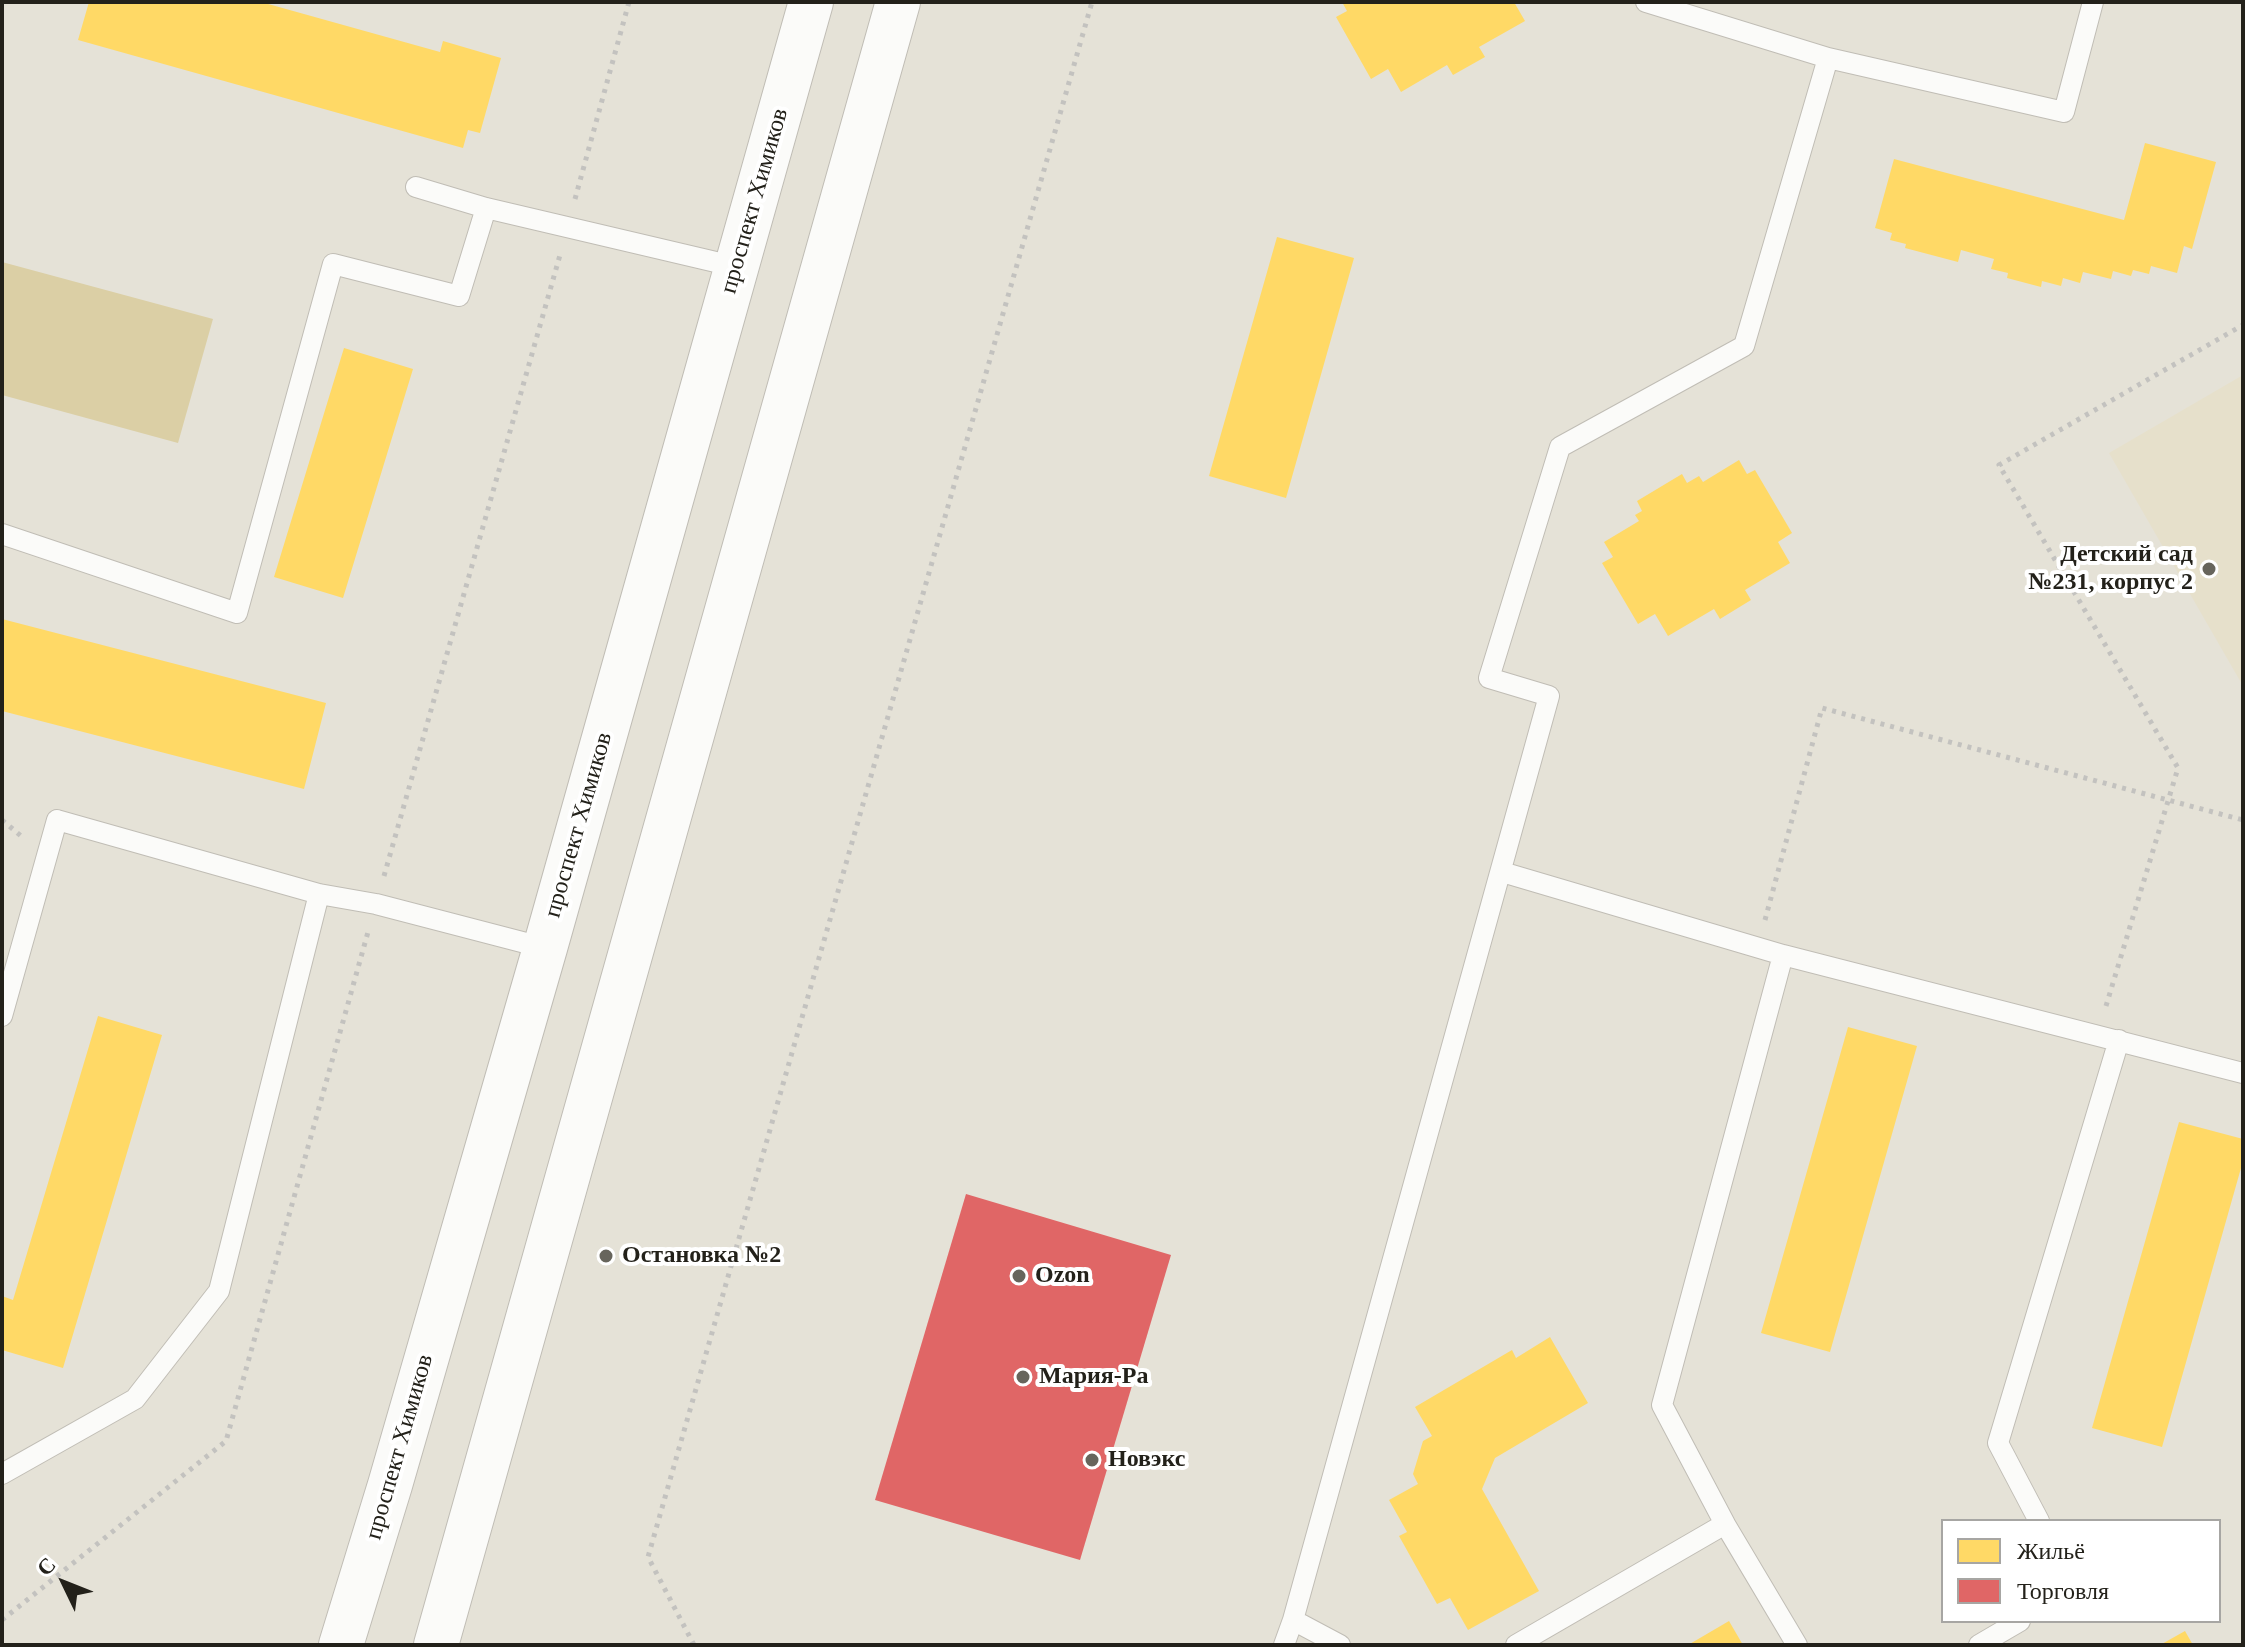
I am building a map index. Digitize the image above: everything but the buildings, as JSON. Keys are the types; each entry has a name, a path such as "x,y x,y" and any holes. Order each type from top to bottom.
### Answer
{"street":[{"name":"проспект Химиков","path":"341,1645 545,948 811,2"},
{"path":"436,1645 898,2"}],"lane":[{"path":"1646,2 1828,58 2064,112 2093,2"},
{"path":"1284,1645 1549,696 1489,678 1560,447 1744,346 1828,58"},
{"path":"416,187 486,208 737,267"},
{"path":"2,534 237,613 333,264 459,296 486,208"},
{"path":"2,1016 57,820 319,894 376,904 545,948"},
{"path":"1502,872 1757,948 2243,1073"},
{"path":"2,1474 135,1399 219,1291 319,894"},
{"path":"1783,955 1662,1405 1725,1524 1797,1645"},
{"path":"2038,1519 1998,1443 2119,1040"},
{"path":"1516,1645 1725,1524"},
{"path":"1293,1620 1340,1645"},
{"path":"1979,1645 2017,1623"}],"path":[{"path":"2,1620 226,1441 629,2"},
{"path":"694,1645 648,1557 1092,2"},
{"path":"2097,1034 2178,768 1999,465 2243,325"},
{"path":"1757,948 1822,708 2243,820"}],"shaded area":[{"path":"2,262 213,319 178,443 2,395"},
{"name":"Детский сад №231, корпус 2","path":"2243,375 2243,686 2109,453"}],"place":[{"name":"Детский сад №231, корпус 2","path":"2209,569"},
{"name":"Остановка №2","path":"606,1256"},
{"name":"Ozon","path":"1019,1276"},
{"name":"Мария-Ра","path":"1023,1377"},
{"name":"Новэкс","path":"1092,1460"}]}
